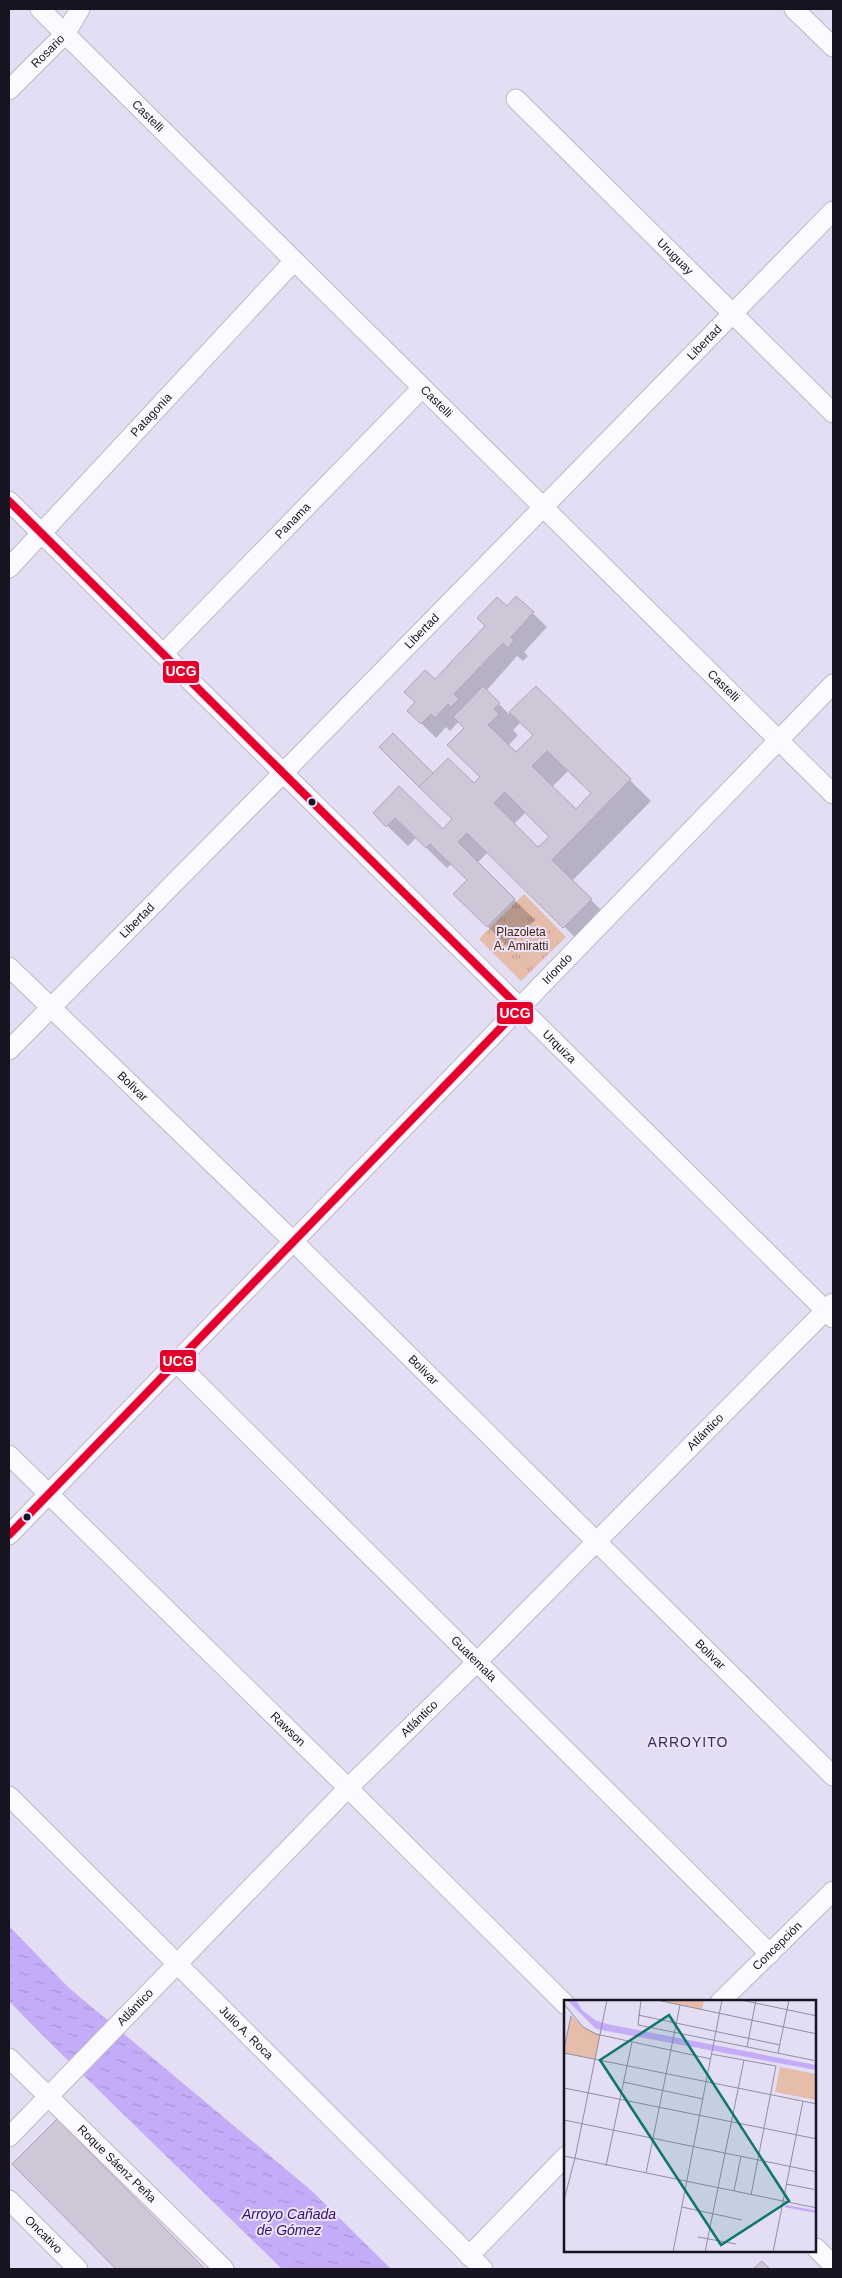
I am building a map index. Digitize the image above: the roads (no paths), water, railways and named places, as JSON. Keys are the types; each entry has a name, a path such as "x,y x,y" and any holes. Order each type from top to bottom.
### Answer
{"street":[{"name":"Castelli","path":"40,9 833,794"},
{"name":"Rosario","path":"9,90 65,34 80,9"},
{"path":"794,9 833,47"},
{"name":"Uruguay","path":"516,99 833,413"},
{"name":"Libertad","path":"9,1050 284,773 833,211"},
{"name":"Patagonia","path":"9,568 294,261"},
{"name":"Panama","path":"163,654 422,388"},
{"name":"Urquiza","path":"9,500 520,1008 831,1311"},
{"name":"Iriondo","path":"9,1535 178,1363 833,684"},
{"name":"Bolivar","path":"9,967 294,1242 833,1776"},
{"name":"Atlántico","path":"9,2137 348,1788 831,1311"},
{"name":"Guatemala","path":"178,1363 770,1954"},
{"name":"Rawson","path":"9,1455 564,2003"},
{"name":"Julio A. Roca","path":"9,1796 482,2269"},
{"name":"Concepción","path":"722,2000 833,1891"},
{"name":"Roque Sáenz Peña","path":"9,2058 54,2091 224,2269"},
{"path":"469,2256 564,2158"},
{"name":"Oncativo","path":"9,2200 78,2269"},
{"path":"817,2249 833,2265"}],"water":[{"name":"Arroyo Cañada de Gómez","path":"9,1926 69,1988 312,2191 391,2269 282,2269 9,2001"}],"district":[{"name":"ARROYITO","path":"688,1742"}],"park label":[{"name":"Plazoleta A. Amiratti","path":"521,939"}]}
